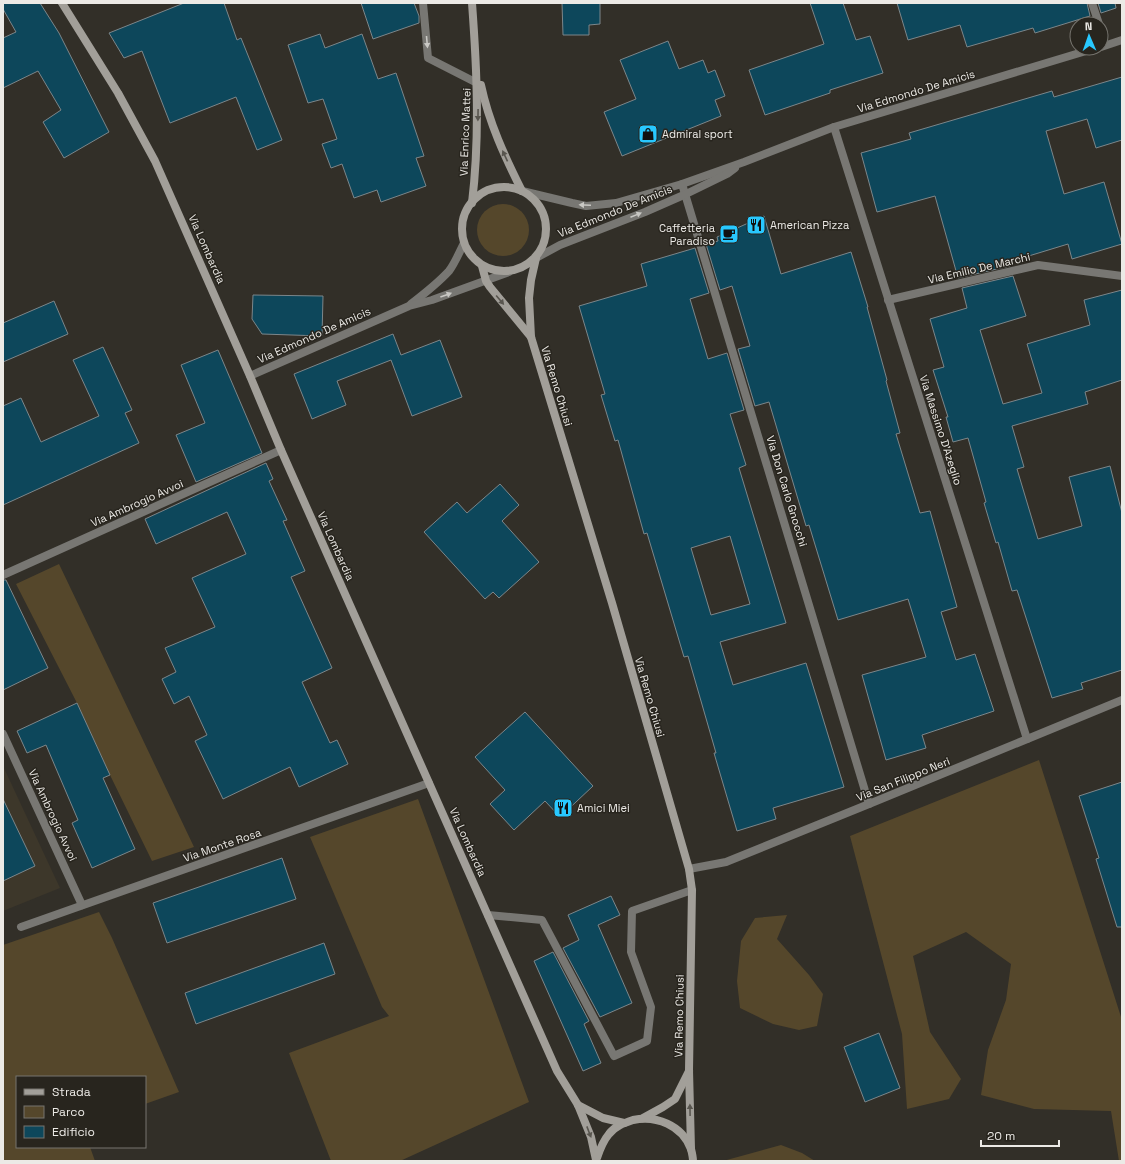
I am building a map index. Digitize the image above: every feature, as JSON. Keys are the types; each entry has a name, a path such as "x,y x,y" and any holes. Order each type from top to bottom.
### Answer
{"street":[{"name":"Via Lombardia","path":"62,3 118,93 155,161 281,450 557,1072 578,1105 591,1137 596,1160"},
{"path":"423,3 428,58 477,83"},
{"name":"Via Enrico Mattei","path":"472,3 477,62 477,150 472,203"},
{"path":"1092,3 1096,16"},
{"path":"1109,44 1122,40"},
{"name":"Via Edmondo De Amicis","path":"522,191 586,206 616,203 682,184 834,127 1069,56"},
{"name":"Via Enrico Mattei","path":"477,62 485,102 499,143 522,191"},
{"name":"Via Massimo D'Azeglio","path":"834,127 1027,739"},
{"name":"Via Edmondo De Amicis","path":"536,258 560,245 686,194 727,174 744,162"},
{"name":"Via Don Carlo Gnocchi","path":"682,184 869,804"},
{"path":"503,187 522,191 539,203 546,216 547,232 544,246 536,258 523,268 509,272 494,271 482,266 471,256 464,243 462,229 464,214 475,199 487,190 503,187"},
{"name":"Via Edmondo De Amicis","path":"409,306 449,271 464,243"},
{"name":"Via Remo Chiusi","path":"536,258 528,298 531,338 612,603 689,869 692,890 690,1070 691,1149"},
{"name":"Via Emilio De Marchi","path":"888,300 1038,265 1122,276"},
{"name":"Via Remo Chiusi","path":"482,266 486,281 499,300 531,338"},
{"name":"Via Edmondo De Amicis","path":"250,376 409,306 432,300 509,272"},
{"name":"Via Ambrogio Avvoi","path":"3,575 281,450"},
{"name":"Via San Filippo Neri","path":"689,869 726,862 1122,700"},
{"name":"Via Ambrogio Avvoi","path":"3,734 82,905"},
{"name":"Via Monte Rosa","path":"22,927 429,783"},
{"path":"488,915 542,920 614,1056 647,1041 651,1007 631,952 632,911 692,890"},
{"name":"Via Remo Chiusi","path":"642,1118 675,1099 690,1070"},
{"name":"Via Lombardia","path":"578,1105 603,1118 624,1123"},
{"name":"Via Lombardia","path":"596,1160 600,1146 610,1133 624,1123 642,1118 656,1119 668,1123 682,1134 691,1149 693,1161"}],"shaded area":[{"path":"3,766 60,888 3,911"}],"green space":[{"path":"503,204 517,208 525,216 529,230 525,244 517,252 503,256 489,252 481,244 477,230 481,216 489,208"},
{"path":"59,564 194,847 152,861 77,703 16,584"},
{"path":"1039,760 1122,1020 1122,1161 1119,1161 1111,1111 1034,1109 981,1095 988,1050 1006,1000 1011,964 966,932 913,956 930,1032 961,1079 949,1099 907,1109 902,1034 850,836"},
{"path":"418,799 529,1102 400,1161 331,1161 289,1053 389,1016 382,1007 310,837"},
{"path":"99,912 112,938 179,1092 146,1104 146,1076 16,1076 16,1148 90,1148 95,1161 3,1161 3,945"},
{"path":"787,915 777,939 809,975 823,994 817,1026 799,1030 773,1024 740,1008 737,981 741,941 755,918"},
{"path":"781,1145 802,1153 815,1161 723,1161"}],"building":[{"path":"3,3 40,3 59,33 109,132 64,158 43,122 61,110 38,71 3,88 3,38 16,32 3,9"},
{"path":"184,3 224,3 237,40 241,38 282,140 257,150 236,97 170,123 142,51 124,58 109,33"},
{"path":"361,3 414,3 419,16 419,23 373,39"},
{"path":"562,3 600,3 600,24 589,25 589,35 563,35"},
{"path":"810,3 843,3 856,40 870,36 883,73 830,90 830,93 765,115 749,70 824,44"},
{"path":"897,3 1087,3 1090,16 1069,16 1069,22 1035,33 1033,28 967,47 960,25 908,40"},
{"path":"1098,3 1115,3 1116,8 1101,13"},
{"path":"320,34 325,48 362,34 378,79 396,73 424,156 416,158 426,186 381,202 377,190 354,198 342,164 331,168 322,144 337,139 323,99 308,103 288,45"},
{"path":"668,41 679,69 703,60 708,73 715,70 725,96 715,100 721,116 622,156 604,112 636,99 620,60"},
{"path":"1122,77 1122,140 1096,148 1087,119 1046,131 1064,194 1104,182 1122,244 1072,259 1068,244 1009,262 1010,266 958,278 935,196 877,212 861,153 911,139 909,133 1052,91 1054,97"},
{"path":"764,216 781,274 851,252 868,307 887,380 886,381 900,433 896,434 920,513 930,511 957,607 941,612 956,660 975,654 994,711 922,735 926,748 886,760 862,675 926,657 908,599 838,620 809,525 806,526 769,402 755,406 738,349 750,346 732,286 720,290 706,244 718,241 717,237"},
{"path":"695,248 709,293 690,299 708,359 727,353 744,410 730,414 746,465 739,468 786,623 720,642 733,685 806,663 844,787 773,808 776,819 737,831 688,656 684,657 647,533 644,534 618,440 615,441 601,395 605,394 579,306 647,286 641,264","holes":["730,536 750,604 711,615 691,548"]},
{"path":"1013,276 1026,316 980,330 1003,404 1042,393 1027,344 1090,325 1084,300 1122,290 1122,380 1085,392 1088,404 1012,426 1024,467 1017,469 1038,539 1082,526 1069,477 1110,466 1122,513 1122,670 1081,683 1083,689 1052,698 1017,590 1012,591 998,542 996,543 984,503 986,502 968,438 953,442 946,417 948,417 933,370 944,367 930,319 967,308 962,288"},
{"path":"253,295 323,296 322,336 262,334 252,319"},
{"path":"54,301 68,334 3,362 3,323"},
{"path":"393,334 401,355 440,340 462,397 412,416 391,360 337,381 346,405 312,419 294,374"},
{"path":"103,347 132,410 125,413 139,443 3,505 3,406 21,398 41,442 99,416 73,360"},
{"path":"218,350 262,453 196,482 176,435 205,423 181,365"},
{"path":"266,463 273,479 269,481 287,520 283,521 305,571 291,577 332,668 302,682 330,743 337,740 348,764 299,787 290,767 223,799 195,741 207,735 189,696 174,704 162,679 176,672 165,648 215,627 192,578 246,554 227,512 156,544 145,519"},
{"path":"500,484 519,505 502,521 539,562 499,598 493,592 485,599 424,532 457,502 467,513"},
{"path":"3,580 6,580 48,668 3,690"},
{"path":"77,703 110,775 103,778 135,849 92,868 72,823 78,820 46,745 27,753 17,731"},
{"path":"525,712 593,786 560,817 545,801 514,830 490,804 505,790 475,757"},
{"path":"1122,782 1122,927 1117,927 1096,859 1099,858 1079,796"},
{"path":"3,799 35,866 3,881"},
{"path":"282,858 296,899 167,943 153,903"},
{"path":"611,896 620,915 598,925 632,1003 600,1017 563,948 579,940 568,915"},
{"path":"324,943 335,974 196,1024 185,993"},
{"path":"553,952 589,1021 584,1024 601,1063 583,1071 534,961"},
{"path":"879,1033 900,1088 865,1102 844,1047"}],"place":[{"name":"Admiral sport","path":"648,134"},
{"name":"American Pizza","path":"756,225"},
{"name":"Caffetteria Paradiso","path":"729,234"},
{"name":"Amici Miei","path":"563,808"}]}
